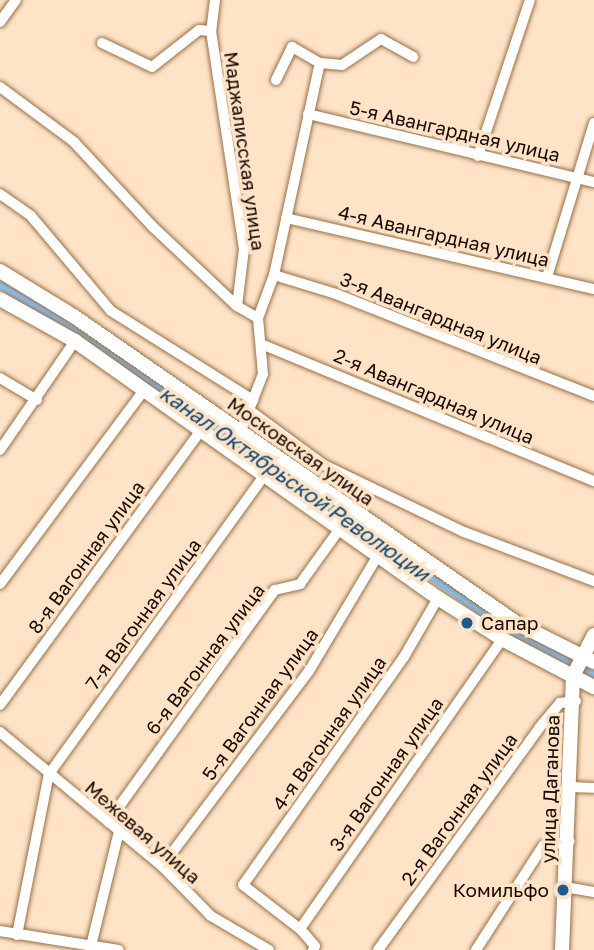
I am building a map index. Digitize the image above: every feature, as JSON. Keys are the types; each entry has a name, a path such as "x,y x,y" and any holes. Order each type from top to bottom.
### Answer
{"main road":[{"name":"Московская улица","path":"0,271 75,317 518,624 590,655"},
{"path":"0,299 75,341 438,598 502,639 594,687"},
{"name":"улица Даганова","path":"563,950 575,678 590,655 594,635"}],"street":[{"path":"0,22 16,0"},
{"name":"Маджалисская улица","path":"215,0 211,31 244,249 237,306"},
{"path":"478,156 530,0"},
{"path":"102,43 152,67 199,30 211,31"},
{"path":"276,80 292,47 320,63 342,65 381,39 413,57"},
{"path":"240,433 263,374 258,318 274,275 320,63"},
{"path":"0,86 74,142 152,226 237,306 258,318"},
{"name":"5-я Авангардная улица","path":"308,114 594,182"},
{"path":"547,277 594,123"},
{"path":"0,194 31,216 111,311 251,405 324,465 464,532 594,581"},
{"name":"4-я Авангардная улица","path":"286,218 594,289"},
{"name":"3-я Авангардная улица","path":"274,275 336,294 594,396"},
{"path":"0,450 37,400 75,341"},
{"name":"2-я Авангардная улица","path":"261,344 594,481"},
{"path":"0,378 37,400"},
{"path":"0,584 144,390"},
{"name":"8-я Вагонная улица","path":"0,705 201,430"},
{"name":"7-я Вагонная улица","path":"49,774 265,475"},
{"name":"6-я Вагонная улица","path":"108,822 275,590 300,584 339,530"},
{"name":"5-я Вагонная улица","path":"162,866 309,671 377,557"},
{"name":"4-я Вагонная улица","path":"299,929 243,885 404,657 438,598"},
{"name":"3-я Вагонная улица","path":"299,929 502,639"},
{"name":"2-я Вагонная улица","path":"378,950 539,728 560,703 574,701"},
{"name":"Межевая улица","path":"0,732 162,866 211,916 269,950"},
{"path":"17,935 49,774"},
{"path":"570,787 594,788"},
{"path":"91,946 119,831"},
{"path":"476,950 543,845 568,841"},
{"path":"566,887 594,892"},
{"path":"299,929 315,946 313,950"},
{"path":"1,934 118,950"}],"waterway":[{"name":"канал Октябрьской Революции","path":"0,285 62,322 504,627 594,674"}],"place":[{"name":"Сапар","path":"467,623"},
{"name":"Комильфо","path":"563,890"}]}
